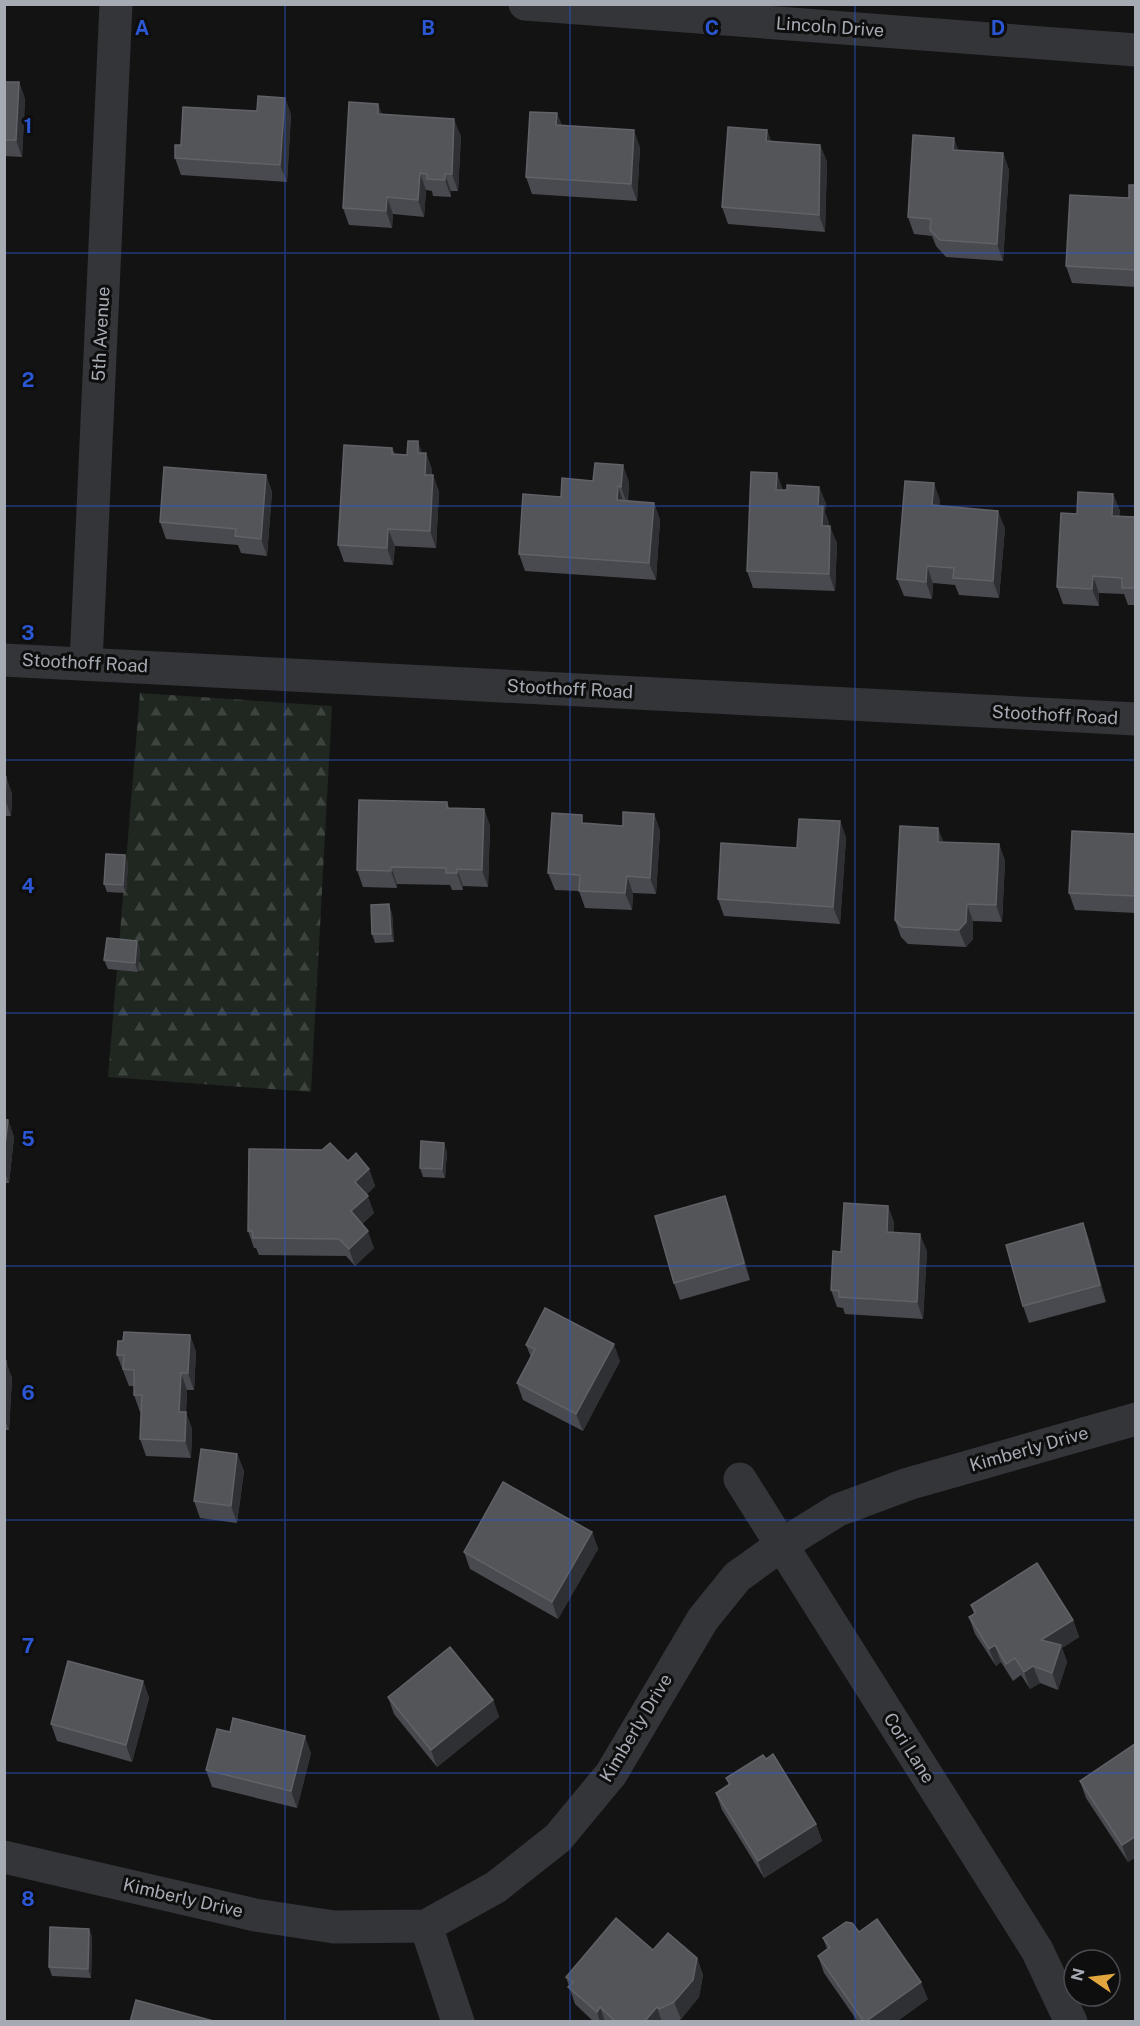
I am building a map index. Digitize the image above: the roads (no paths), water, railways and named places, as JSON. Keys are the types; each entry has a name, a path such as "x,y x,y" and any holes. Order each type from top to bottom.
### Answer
{"street":[{"name":"5th Avenue","path":"86,663 116,4"},
{"name":"Lincoln Drive","path":"525,4 1136,50"},
{"name":"Stoothoff Road","path":"4,660 1136,719"},
{"name":"Kimberly Drive","path":"4,1857 255,1915 334,1927 426,1926 496,1887 558,1838 611,1773 703,1619 737,1577 780,1546 838,1510 898,1488 1136,1419"},
{"name":"Cori Lane","path":"740,1479 780,1546 1037,1950 1071,2022"},
{"path":"426,1926 458,2022"}]}
